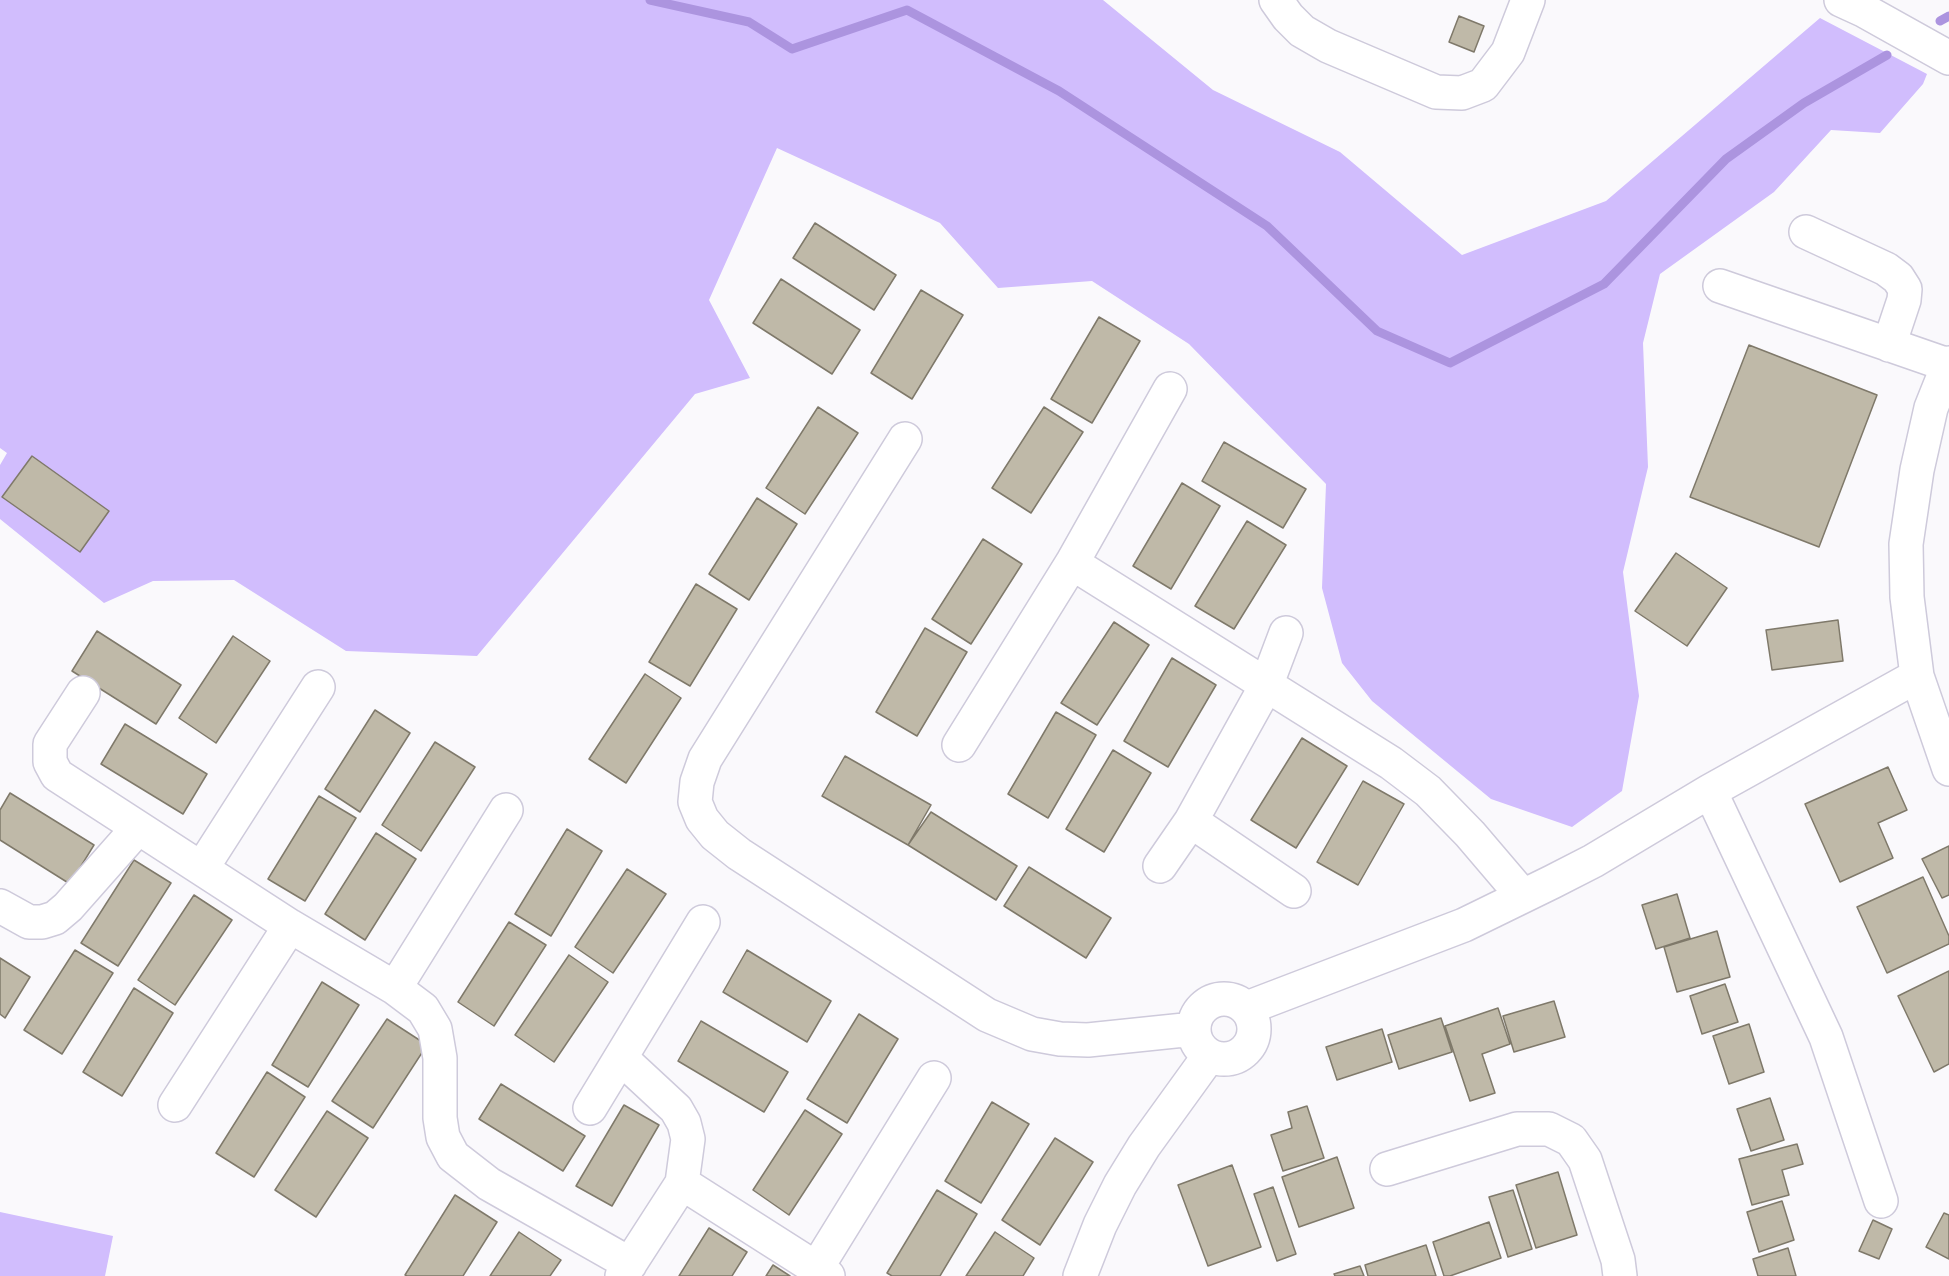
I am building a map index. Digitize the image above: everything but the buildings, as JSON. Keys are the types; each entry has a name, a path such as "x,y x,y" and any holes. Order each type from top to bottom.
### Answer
{"street":[{"path":"1276,0 1302,32 1328,46 1436,92 1462,93 1483,85 1508,52 1528,0"},
{"path":"1841,0 1949,58"},
{"path":"1806,232 1887,269 1899,278 1905,289 1904,300 1890,345"},
{"path":"1720,286 1949,364 1931,408 1917,470 1906,544 1907,597 1917,676 1949,768"},
{"path":"959,745 1072,563 1170,389"},
{"path":"905,439 705,759 695,802 702,819 715,835 739,854 987,1014 1032,1034 1060,1039 1201,1042"},
{"path":"1072,563 1391,763 1428,791 1470,834 1522,895"},
{"path":"1160,866 1191,821 1266,686 1286,633"},
{"path":"1246,1008 1464,925 1593,861 1710,790 1917,676"},
{"path":"202,868 318,687"},
{"path":"83,693 50,744 50,762 57,775 137,829 202,868 290,926 395,988 423,1009 435,1029 440,1058 443,1137 453,1156 489,1184 626,1270 682,1184 688,1138 684,1123 676,1108 621,1058"},
{"path":"1710,790 1826,1037 1881,1201"},
{"path":"395,988 506,810"},
{"path":"1191,821 1294,891"},
{"path":"0,906 29,922 42,922 55,918 68,907 137,829"},
{"path":"590,1108 703,922"},
{"path":"175,1105 290,926"},
{"path":"1218,999 1238,1001 1246,1008 1255,1025 1255,1035 1245,1052 1228,1060 1218,1059 1201,1042 1195,1019 1208,1003 1218,999"},
{"path":"1080,1276 1100,1225 1120,1185 1201,1042"},
{"path":"682,1184 822,1272 933,1078"},
{"path":"1387,1169 1517,1129 1549,1129 1571,1140 1585,1160 1618,1260 1620,1276"}],"shaded area":[{"path":"0,0 1103,0 1213,90 1340,152 1462,255 1606,201 1820,18 1927,74 1923,84 1880,133 1831,130 1774,192 1660,274 1643,343 1648,467 1623,572 1639,696 1622,791 1572,827 1491,799 1372,701 1342,663 1322,588 1326,484 1189,344 1092,281 998,288 940,223 777,148 709,300 750,378 695,394 477,656 346,651 234,580 153,581 104,603 0,519 0,465 7,453 0,448"},
{"path":"0,1212 113,1236 105,1276 0,1276"}],"waterway":[{"path":"650,0 749,22 792,49 907,10 1059,91 1267,226 1377,331 1450,363 1604,284 1726,159 1804,103 1887,55"},
{"path":"1940,21 1949,16"}]}
